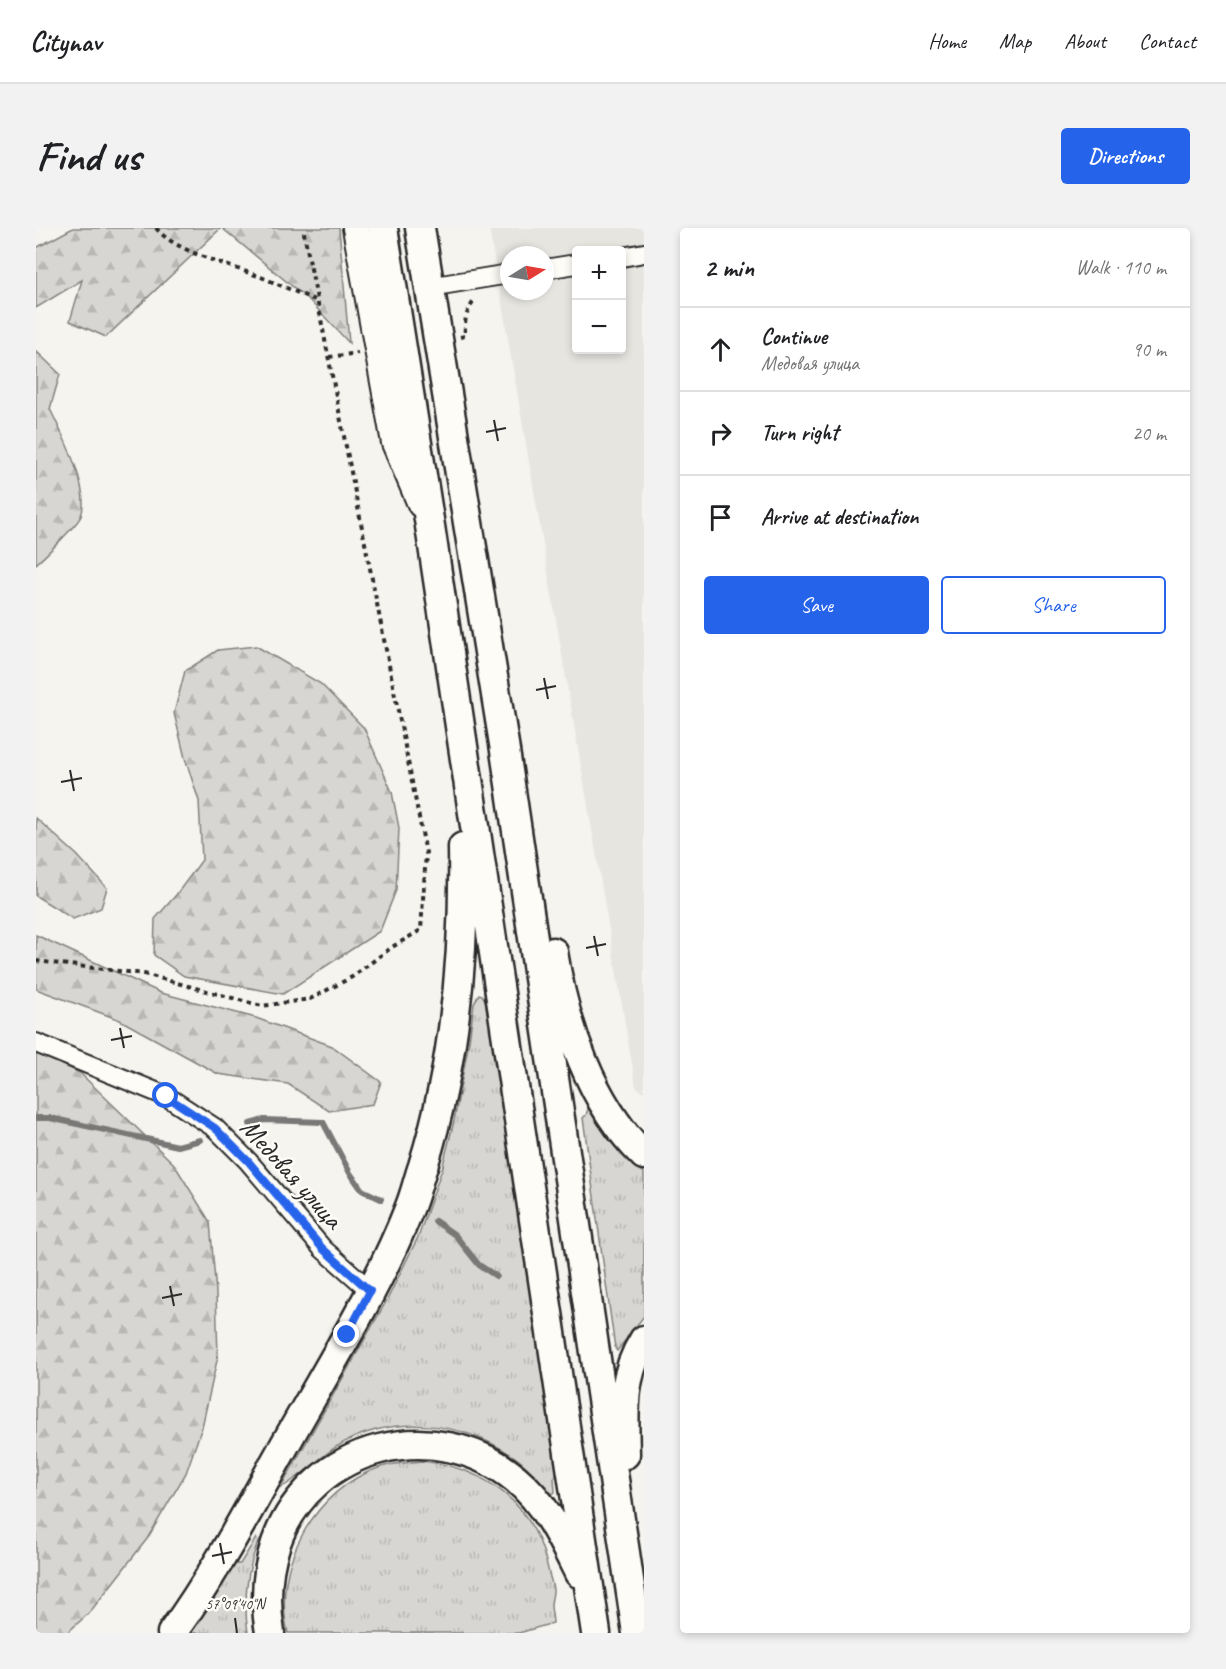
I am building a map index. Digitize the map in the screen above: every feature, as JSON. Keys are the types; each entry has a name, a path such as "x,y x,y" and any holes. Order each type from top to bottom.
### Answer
{"main road":[{"path":"383,228 430,526 596,1633"},
{"path":"420,228 476,564 637,1633"},
{"path":"172,1633 240,1524 370,1291 409,1208 434,1129 452,1040 464,889 463,839 443,714 430,526"},
{"path":"476,564 519,739 555,966 563,1001 577,1046 591,1078 612,1115 644,1155"},
{"path":"630,1588 623,1400 628,1373 635,1353 644,1340"},
{"path":"270,1633 266,1589 271,1562 276,1542 294,1509 335,1469 355,1457 398,1444 417,1443 460,1449 498,1466 517,1480 536,1500 557,1529 590,1596"}],"street":[{"path":"356,228 395,443 430,526"},
{"path":"626,256 644,254"},
{"path":"554,268 572,265"},
{"path":"429,287 500,275"},
{"name":"Медовая улица","path":"36,1043 166,1096 215,1128 248,1161 323,1249 370,1291"}],"path":[{"path":"156,228 161,234 202,257 262,278 317,302"},
{"path":"36,961 144,974 262,1006 309,999 352,976 392,947 421,930 426,853 303,228"},
{"path":"465,336 464,321 471,305 482,293"}],"shaded area":[{"path":"489,228 644,228 644,1092 636,1087 501,300 554,300 554,246 500,246 500,292"}],"green space":[{"path":"73,228 221,228 106,337 70,321 82,280 36,308 36,248"},
{"path":"222,228 339,228 349,343 310,301"},
{"path":"36,351 60,374 50,409 74,462 82,491 83,505 79,520 36,564"},
{"path":"256,646 321,684 364,728 392,792 399,828 396,890 380,931 283,994 184,976 154,955 155,919 202,860 199,801 174,713 185,671 218,650"},
{"path":"36,818 77,855 107,888 101,908 73,919 36,896"},
{"path":"36,935 161,993 256,1018 332,1046 381,1082 373,1104 329,1111 288,1084 218,1074 120,1020 36,989"},
{"path":"479,994 486,1002 557,1474 554,1478 555,1492 552,1494 524,1464 493,1444 471,1435 425,1426 379,1429 357,1436 336,1447 281,1487 387,1300 419,1235 442,1169 454,1121 474,1004"},
{"path":"36,1052 80,1073 174,1164 210,1222 216,1293 218,1356 202,1427 186,1473 147,1539 90,1612 67,1633 36,1633"},
{"path":"589,1106 644,1173 644,1316 617,1351 583,1118"},
{"path":"422,1461 445,1465 486,1481 504,1493 519,1508 531,1525 541,1546 553,1588 551,1605 553,1623 519,1633 288,1633 284,1607 286,1582 303,1533 318,1511 336,1492 357,1477 381,1467"},
{"path":"256,1538 258,1542 247,1586 248,1633 190,1633 235,1564 240,1564"}],"waterway":[{"path":"36,1118 50,1118 178,1146 200,1140"},
{"path":"250,1124 264,1120 323,1122 350,1173 362,1190 381,1199"},
{"path":"435,1221 455,1235 479,1265 496,1276"}],"route":[{"path":"166,1096 215,1128 248,1161 323,1249 370,1291 347,1335"}]}
